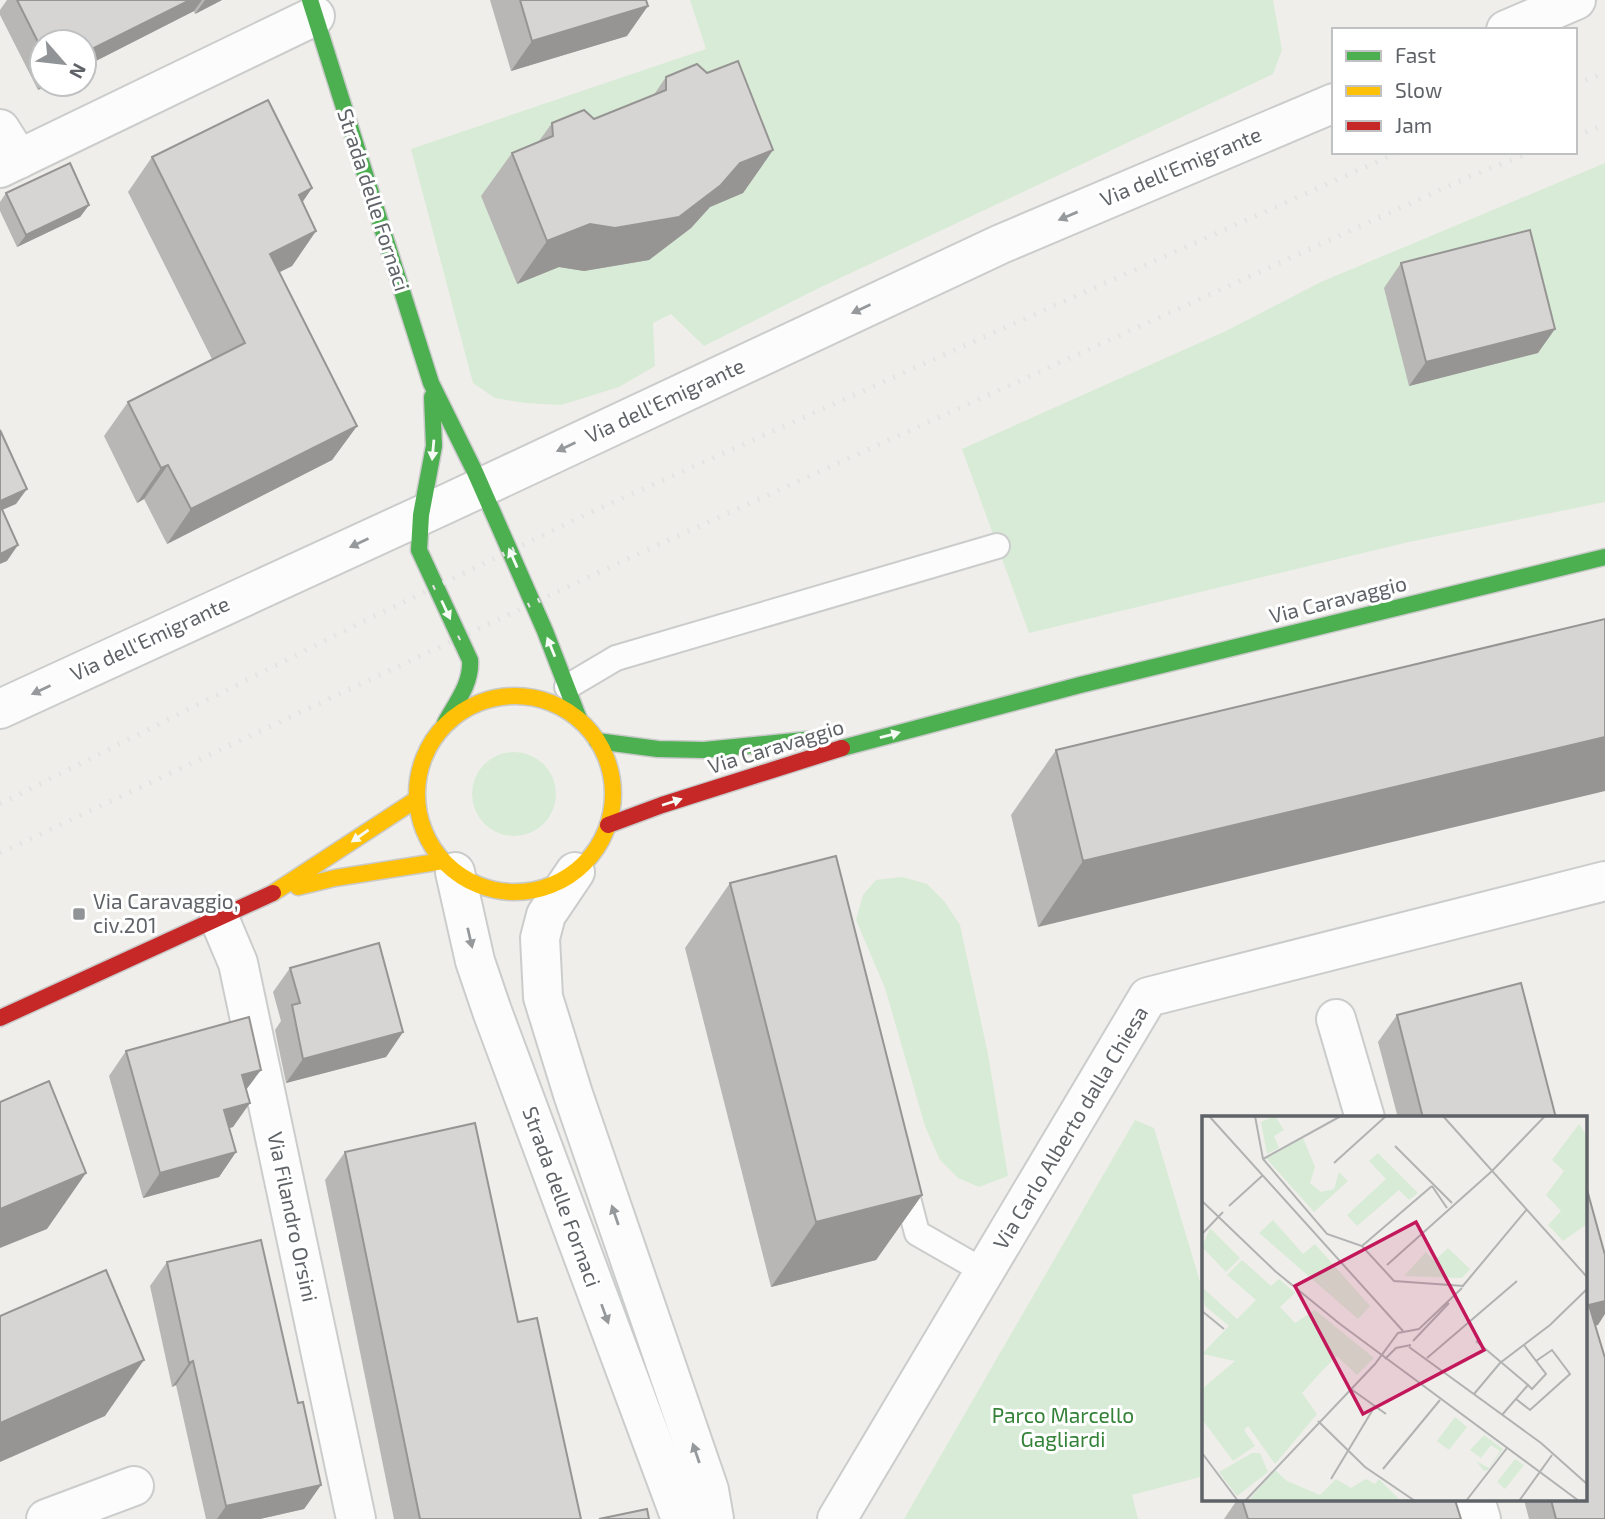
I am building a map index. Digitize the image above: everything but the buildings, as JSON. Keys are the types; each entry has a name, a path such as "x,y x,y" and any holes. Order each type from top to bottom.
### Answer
{"street":[{"path":"1511,28 1576,0"},
{"name":"Strada delle Fornaci","path":"6,152 312,8 431,383 482,486 579,719"},
{"name":"Via dell'Emigrante","path":"0,709 1001,244 1332,104"},
{"name":"Strada delle Fornaci","path":"431,383 434,446 421,515 419,550 470,660 471,671 440,732"},
{"name":"Via Caravaggio","path":"608,825 819,754 1080,685 1605,557"},
{"name":"Via Caravaggio","path":"597,741 704,750 816,739 975,701 1080,685"},
{"path":"516,696 549,702 579,719 597,741 610,768 613,796 608,825 590,859 575,872 547,887 515,892 494,890 473,883 449,866 430,842 421,821 418,799 420,774 428,752 440,732 467,709 499,698 516,696"},
{"path":"0,1018 275,892 418,799"},
{"path":"275,892 335,878 449,866"},
{"name":"Strada delle Fornaci","path":"449,866 475,961 492,1010 681,1519"},
{"name":"Strada delle Fornaci","path":"575,872 545,915 540,938 543,997 573,1094 709,1490 714,1519"},
{"name":"Via Carlo Alberto dalla Chiesa","path":"838,1519 1148,997 1605,881"},
{"name":"Via Filandro Orsini","path":"219,918 238,963 356,1519"},
{"path":"1336,1019 1364,1116"},
{"path":"46,1519 134,1486"},
{"path":"1476,1502 1481,1519"}],"lane":[{"path":"567,687 616,658 997,546"},
{"path":"896,1151 917,1233 985,1272"}],"green space":[{"path":"690,0 1273,0 1282,50 1273,74 819,288 704,346 671,314 653,323 655,366 619,387 561,405 495,398 473,383 411,149 706,49"},
{"path":"1605,163 1605,502 1409,542 1029,633 962,449 1226,331 1321,282"},
{"path":"514,752 530,755 544,764 553,778 556,794 553,810 544,824 530,833 514,836 498,833 484,824 475,810 472,794 475,778 484,764 498,755"},
{"path":"902,877 927,884 944,901 960,925 988,1054 1008,1176 979,1187 958,1178 940,1160 925,1126 885,988 856,920 863,895 876,880"},
{"name":"Parco Marcello Gagliardi","path":"1135,1120 1154,1128 1202,1288 1202,1477 1132,1495 1138,1519 904,1519"}],"railway":[{"path":"1577,83 1605,73"},
{"path":"1577,135 1605,125"},
{"path":"0,804 360,623 587,514 1395,154"},
{"path":"0,853 638,554 1473,175 1528,154"}],"traffic: fast":[{"path":"310,0 431,383 475,472 545,631 579,719"},
{"path":"432,397 434,446 421,515 419,550 470,660 466,685 445,723"},
{"path":"842,748 1080,685 1605,557"},
{"path":"597,741 658,749 704,750 814,739"}],"traffic: slow":[{"path":"515,696 552,704 584,725 605,757 613,794 605,831 584,863 552,884 515,892 478,884 446,863 425,831 417,794 425,757 446,725 478,704 515,696"},
{"path":"273,893 417,799"},
{"path":"298,887 335,878 443,861"}],"traffic: jam":[{"path":"608,825 662,805 842,748"},
{"path":"0,1018 273,893"}],"place":[{"name":"Via Caravaggio, civ.201","path":"79,914"}]}
